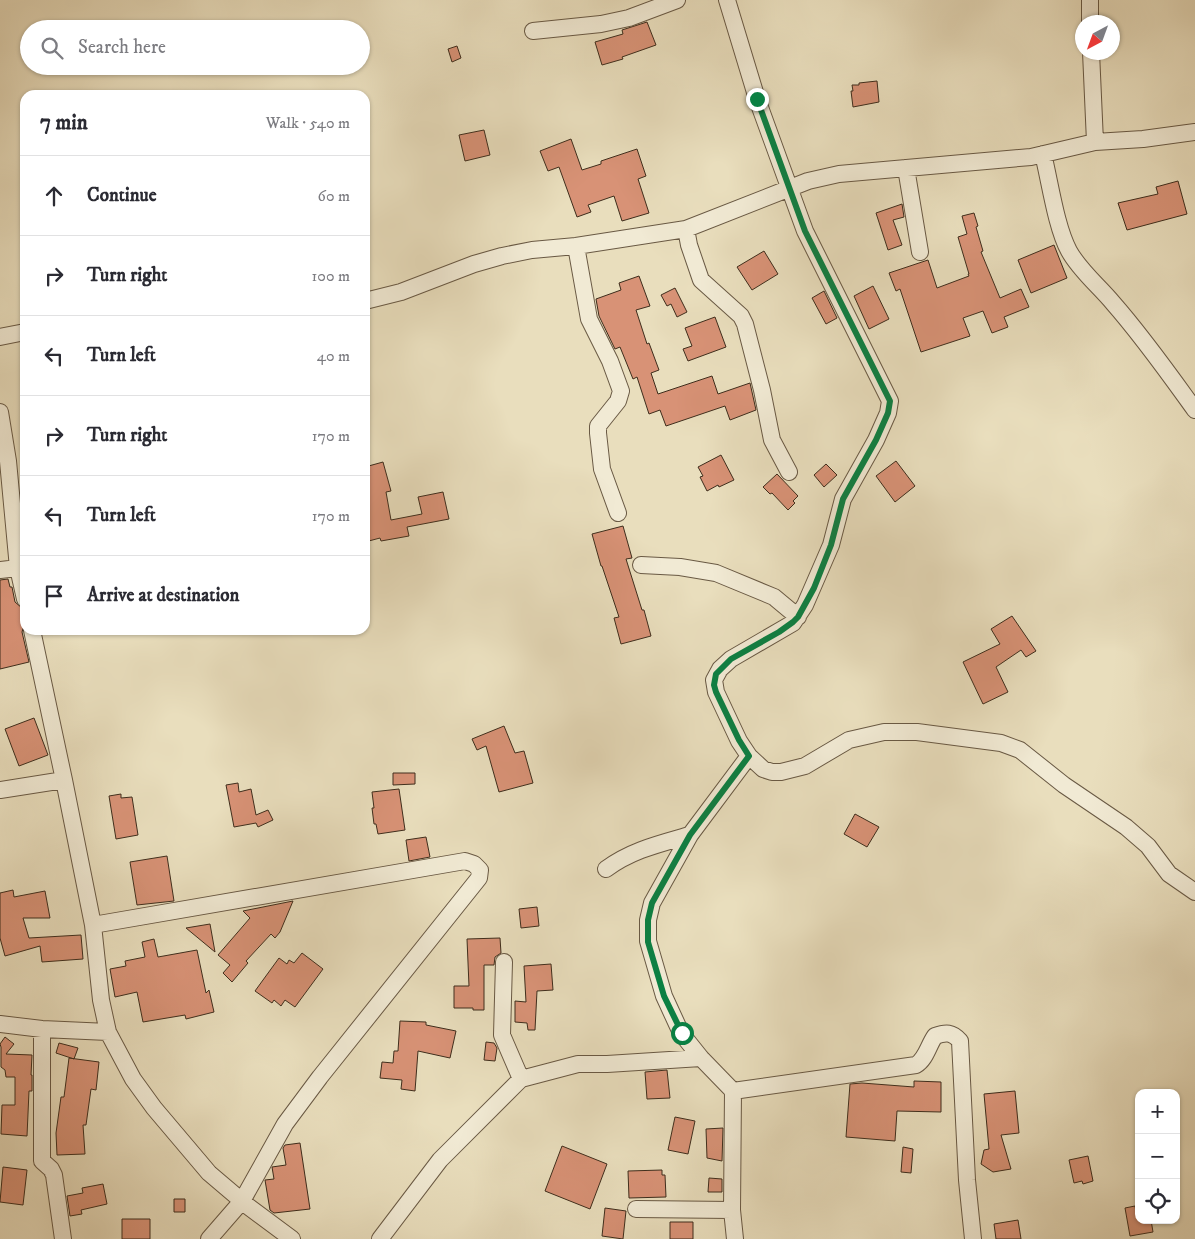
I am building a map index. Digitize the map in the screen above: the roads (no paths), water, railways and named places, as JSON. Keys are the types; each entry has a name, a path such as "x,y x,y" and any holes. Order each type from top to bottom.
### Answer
{"street":[{"path":"533,31 601,24 629,18 677,0"},
{"path":"727,0 757,99 809,238 890,401 888,413 876,440 843,499 831,545 814,588 798,617 779,632 731,659 720,669 714,680 716,692 739,740 749,756 763,769 772,772 781,772 805,766 849,740 884,732 917,732 1001,743 1020,750 1064,785 1126,827 1148,846 1169,874 1195,892"},
{"path":"1090,0 1090,15"},
{"path":"1091,60 1095,142"},
{"path":"370,300 401,292 474,264 502,256 532,250 576,246 686,229 808,180 839,174 1012,159 1095,142 1142,139 1195,132"},
{"path":"1043,154 1068,250 1126,319 1195,410"},
{"path":"906,168 920,252"},
{"path":"686,229 689,245 701,280 741,316 745,324 762,390 772,440 789,472"},
{"path":"576,246 589,320 610,361 621,391 618,401 598,426 602,469 618,513"},
{"path":"0,337 20,333"},
{"path":"0,412 20,554"},
{"path":"641,565 716,573 774,598 798,617"},
{"path":"0,570 20,570"},
{"path":"33,635 93,925 101,1000 108,1032 133,1079 154,1108 209,1173 292,1239"},
{"path":"735,1239 732,1210 734,1092 701,1058 682,1033 664,996 648,942 647,932 652,903 690,835 749,756"},
{"path":"0,790 64,780"},
{"path":"606,869 635,851 690,835"},
{"path":"93,925 465,862 474,864 480,870 479,878 320,1078 286,1124 242,1201 209,1239"},
{"path":"504,962 502,1035 521,1079"},
{"path":"0,1024 42,1029 108,1032"},
{"path":"42,1029 42,1161 54,1174 63,1239"},
{"path":"734,1092 916,1065 922,1061 928,1045 935,1036 948,1033 954,1035 960,1041 967,1180 973,1239"},
{"path":"380,1239 440,1160 521,1079 578,1064 701,1058"},
{"path":"636,1209 732,1210"}]}
